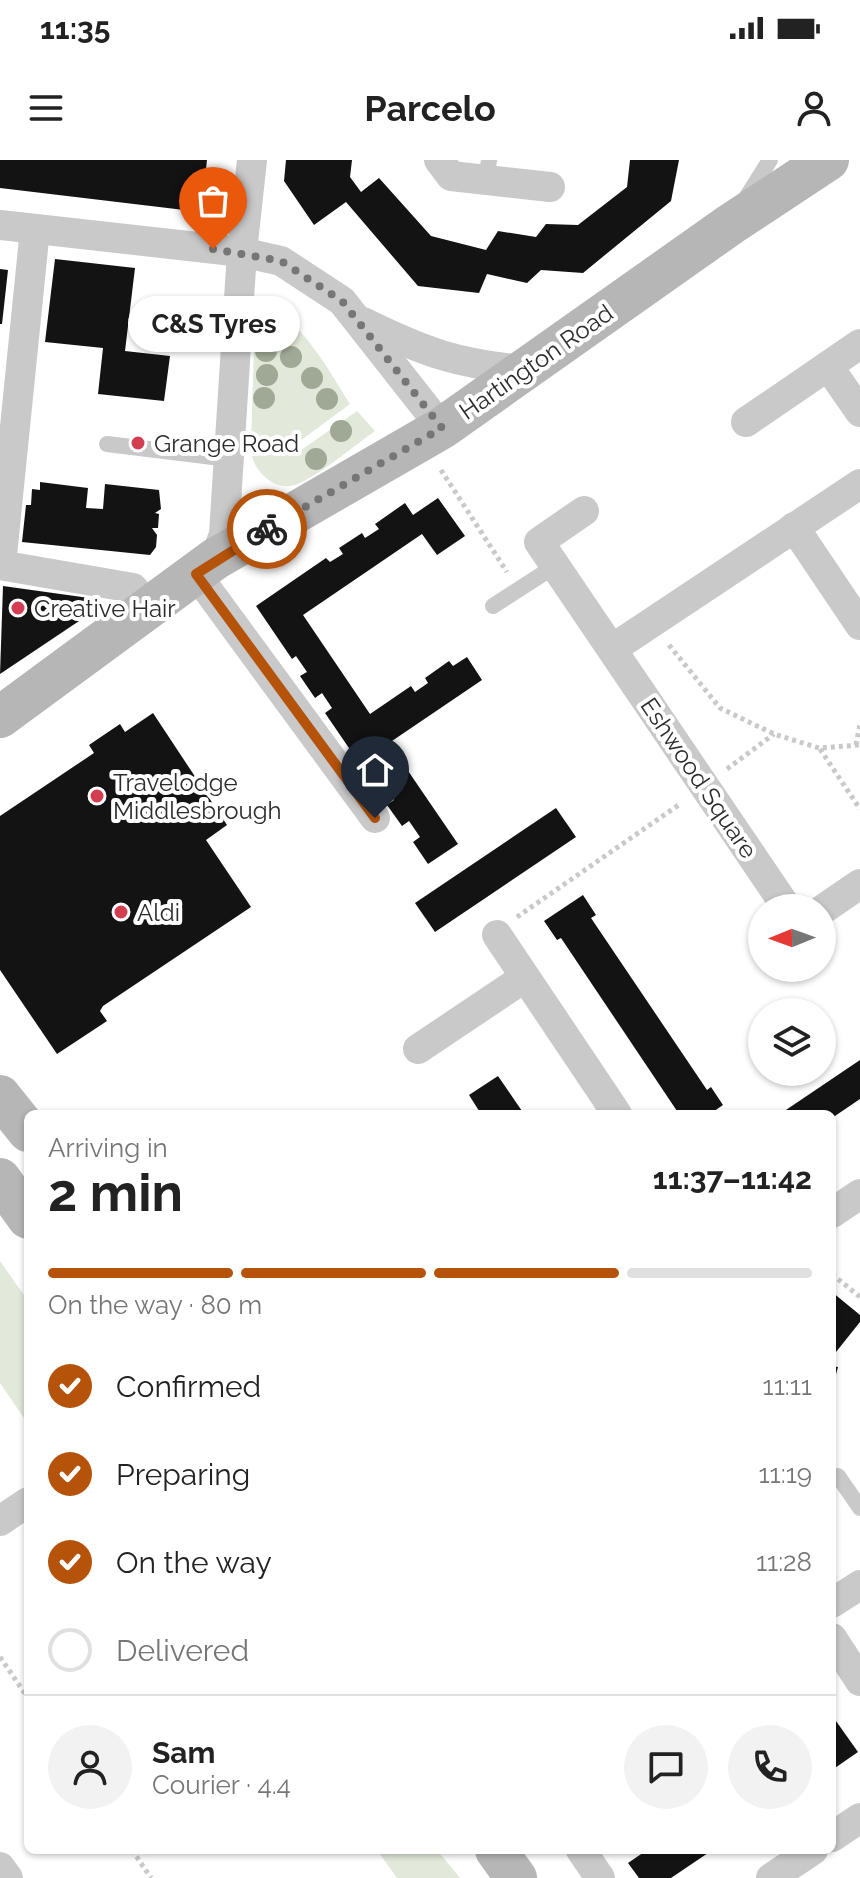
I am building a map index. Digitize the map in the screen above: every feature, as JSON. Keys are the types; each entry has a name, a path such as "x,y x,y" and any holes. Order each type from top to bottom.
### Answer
{"main road":[{"name":"Hartington Road","path":"0,717 206,567 447,445 525,370 731,224 828,160"},
{"path":"0,1096 24,1126"},
{"path":"0,1179 24,1212"},
{"path":"499,1854 516,1878"}],"street":[{"path":"252,160 242,252 224,534 206,567 375,818"},
{"path":"439,160 451,176 488,170 550,187"},
{"path":"0,225 242,252 281,261 342,301 447,445"},
{"path":"35,229 1,565 133,588 147,607"},
{"path":"354,317 411,346 456,362 525,370"},
{"path":"746,422 860,344"},
{"path":"828,366 860,412"},
{"path":"612,649 860,484"},
{"name":"Eshwood Square","path":"584,511 539,542 777,894"},
{"path":"794,527 860,625"},
{"path":"836,900 860,884"},
{"path":"502,930 524,978 614,1110"},
{"path":"418,1049 524,978"},
{"path":"836,1210 860,1194"},
{"path":"0,1521 24,1506"},
{"path":"836,1600 860,1585"},
{"path":"836,1644 860,1681"},
{"path":"836,1834 860,1818"},
{"path":"584,1854 600,1878"},
{"path":"771,1878 807,1854"},
{"path":"0,1867 8,1878"}],"lane":[{"path":"731,224 770,160"},
{"path":"107,444 229,459"},
{"path":"493,606 555,566"},
{"path":"838,1476 860,1508"}],"path":[{"path":"447,445 440,469 519,589"},
{"path":"651,622 720,708 774,734 819,748 858,745 860,724"},
{"path":"502,930 774,734"},
{"path":"819,748 860,809"},
{"path":"836,1277 860,1297"},
{"path":"0,1657 24,1692"},
{"path":"135,1854 151,1878"}],"shaded area":[{"path":"261,306 275,311 301,332 350,404 296,444 251,446 255,315"},
{"path":"357,411 375,431 304,481 288,486 274,483 262,474 254,462 252,456 297,453"},
{"path":"0,1261 24,1295 24,1418 0,1383"},
{"path":"380,1854 440,1854 460,1878 397,1878"}],"building":[{"path":"0,160 207,160 201,212 0,188"},
{"path":"286,160 352,160 350,177 361,192 379,178 431,236 486,250 498,231 536,237 546,224 578,225 627,187 630,160 679,160 671,201 583,273 541,270 527,283 487,274 479,293 418,286 346,202 314,225 284,181"},
{"path":"55,259 135,268 125,351 170,356 164,401 98,394 103,348 45,342"},
{"path":"0,269 8,270 2,324 0,324"},
{"path":"40,482 88,488 86,508 103,509 105,484 159,490 161,509 155,513 159,514 158,528 152,528 157,535 156,547 150,555 22,542 26,505 31,505 32,489 40,490"},
{"path":"438,498 465,536 437,555 422,534 303,615 370,714 411,686 415,692 428,683 425,678 449,661 453,666 467,657 482,680 389,743 458,844 428,864 413,842 420,837 409,821 402,826 387,805 394,800 383,785 377,789 325,713 332,708 322,693 315,698 300,676 307,672 296,656 292,659 256,606 326,558 330,562 343,554 339,548 362,533 365,538 379,529 375,524 405,503 413,515"},
{"path":"3,586 89,598 94,611 0,674"},
{"name":"Aldi","path":"153,713 227,825 206,840 251,907 103,1006 100,1011 107,1021 57,1054 0,970 0,816 94,753 89,745 120,724 125,732"},
{"path":"556,808 576,837 435,932 415,903"},
{"path":"583,895 596,915 591,918 707,1090 711,1087 723,1105 716,1110 676,1110 561,938 557,940 544,921"},
{"path":"860,1060 860,1099 836,1115 836,1110 786,1110 821,1086 836,1086 836,1076"},
{"path":"498,1076 521,1110 478,1110 469,1095"},
{"path":"836,1295 860,1315 860,1322 836,1352"},
{"path":"836,1721 858,1752 836,1767"},
{"path":"641,1854 707,1854 671,1878 639,1878 628,1863"}],"way so far":[{"path":"213,249 281,261 342,301 442,428 267,529"}],"place":[{"name":"C&S Tyres","path":"213,249"},
{"name":"Grange Road","path":"138,443"},
{"name":"Creative Hair","path":"18,608"},
{"name":"Travelodge Middlesbrough","path":"97,796"},
{"name":"Aldi","path":"121,912"}],"route":[{"path":"267,529 215,559 196,574 375,818"}]}
